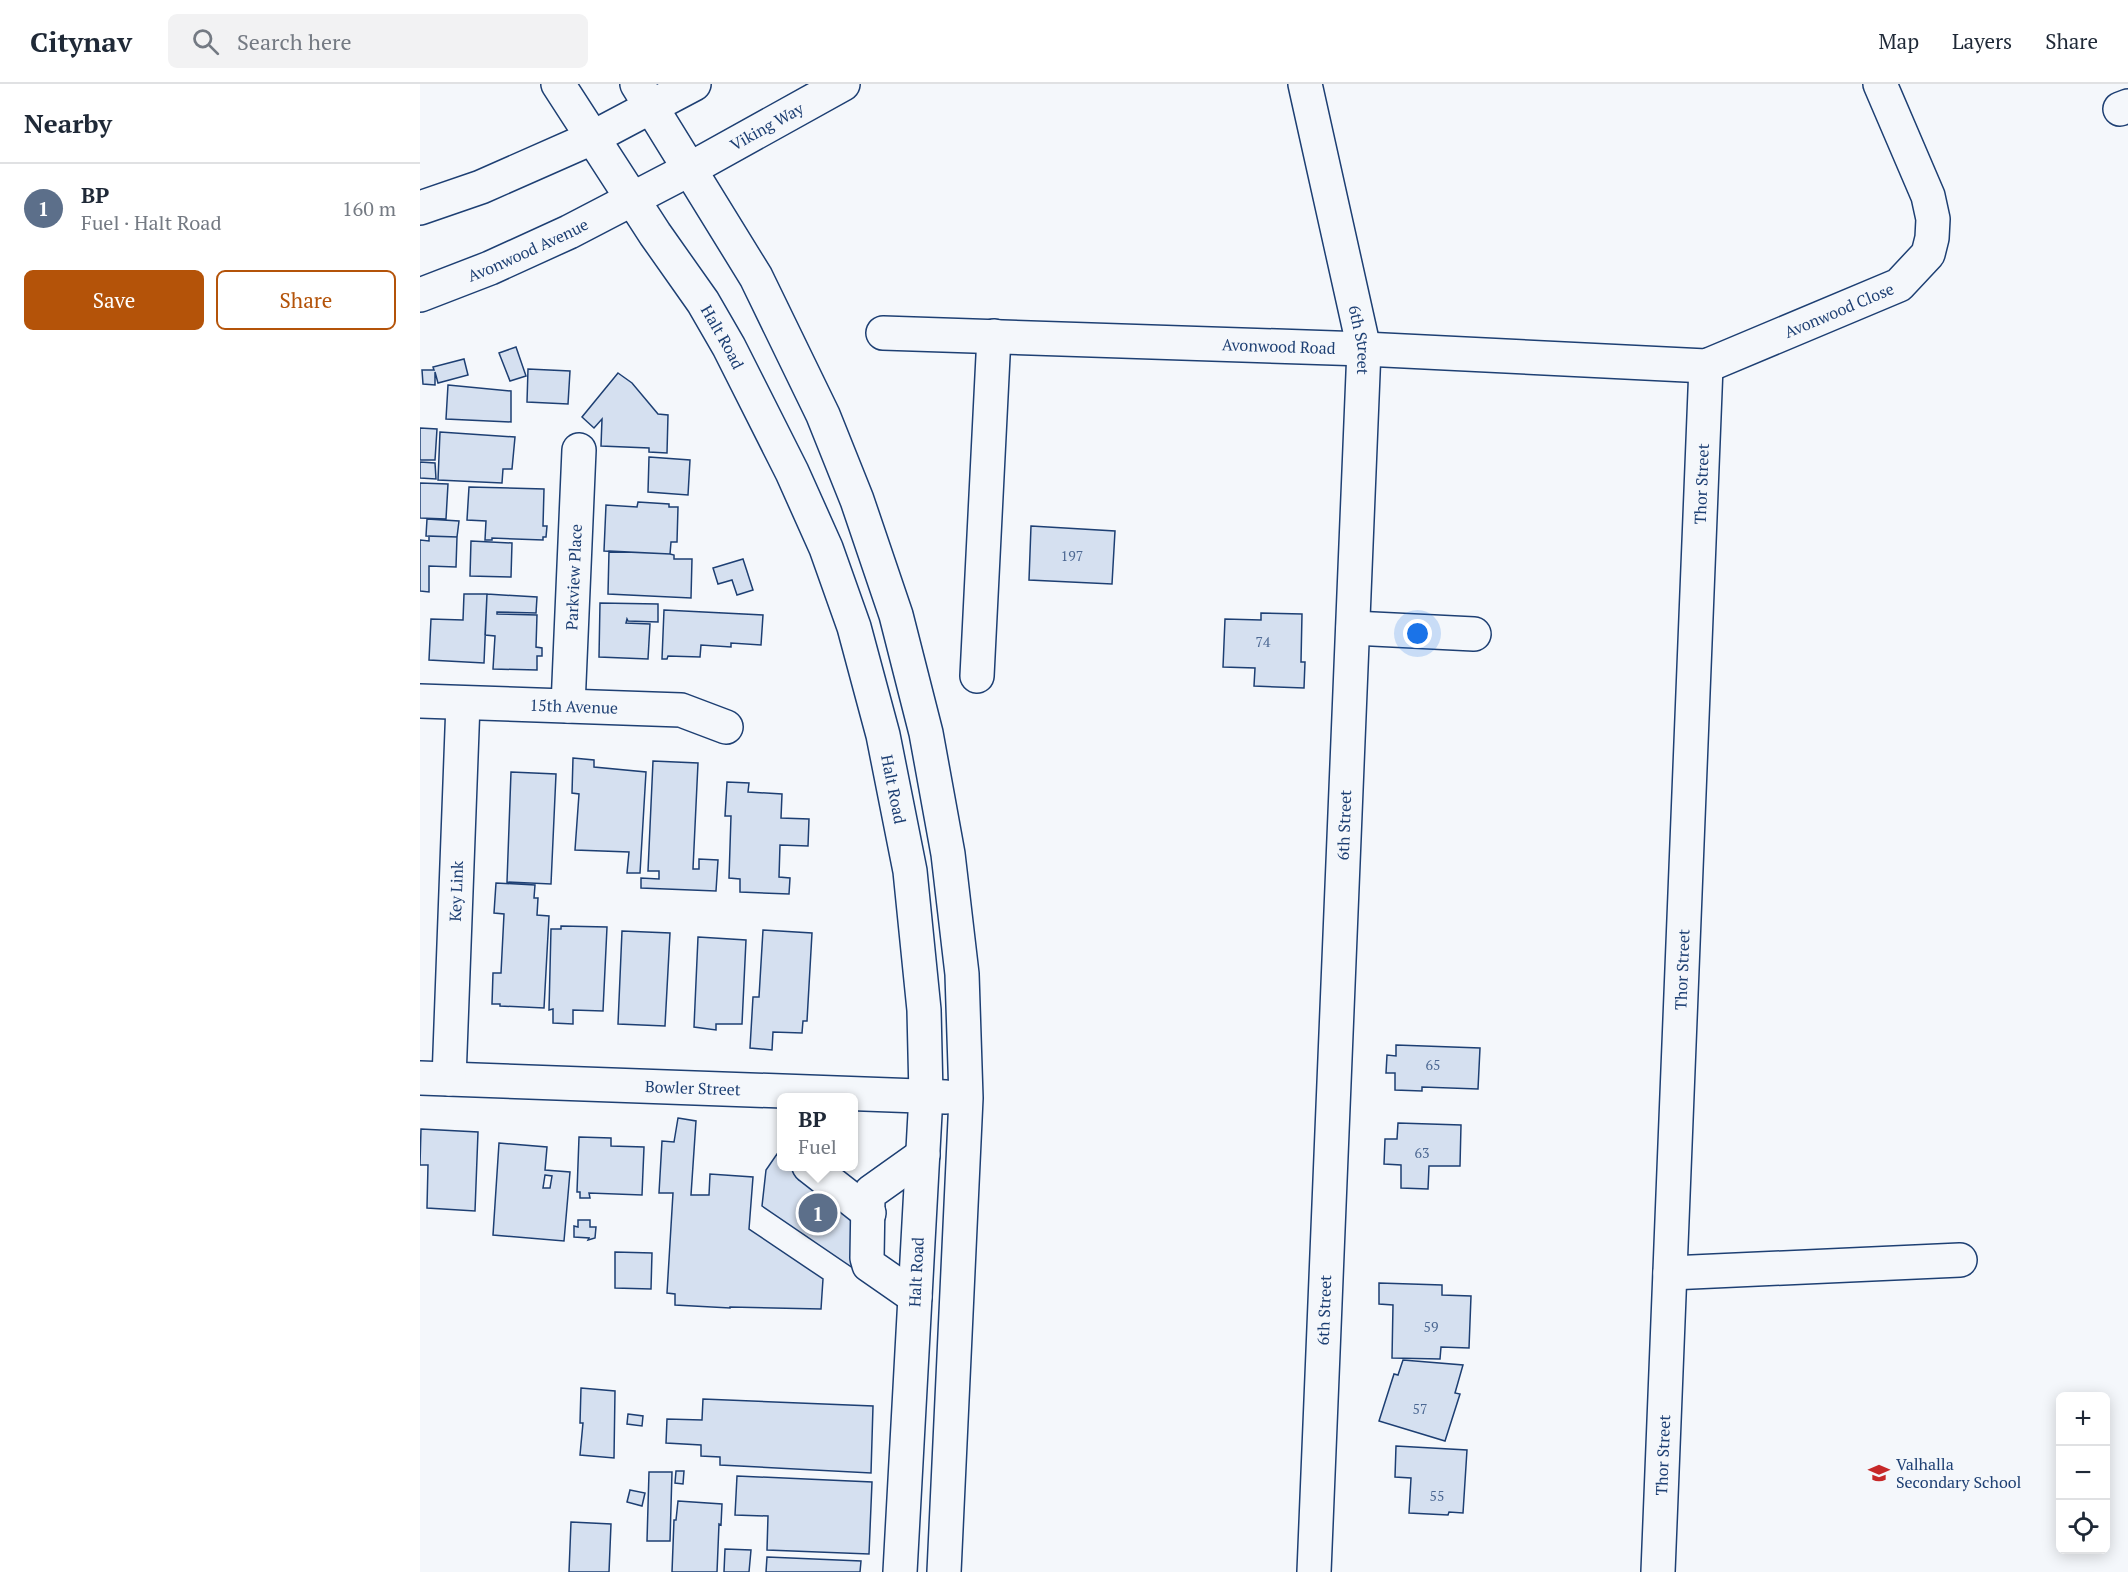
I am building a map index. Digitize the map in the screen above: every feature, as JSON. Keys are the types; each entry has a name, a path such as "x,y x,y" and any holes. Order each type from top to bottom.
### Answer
{"street":[{"name":"Halt Road","path":"558,84 632,200 703,302 729,347 792,472 826,548 854,627 883,735 910,871 924,1010 926,1095 900,1572"},
{"path":"420,208 481,187 592,138 644,96 694,84"},
{"name":"Viking Way","path":"632,200 843,84"},
{"name":"6th Street","path":"1305,84 1364,349 1314,1572"},
{"name":"Avonwood Close","path":"1706,366 1899,285 1928,254 1933,219 1928,196 1880,84"},
{"path":"644,96 756,277 823,415 857,500 896,615 926,733 948,854 962,974 966,1098 944,1572"},
{"name":"Avonwood Avenue","path":"420,295 490,268 632,200"},
{"name":"Avonwood Road","path":"883,333 1364,349 1706,366"},
{"path":"977,676 994,336"},
{"name":"Thor Street","path":"1658,1572 1706,366"},
{"name":"Parkview Place","path":"568,706 579,450"},
{"path":"1353,628 1474,634"},
{"name":"15th Avenue","path":"420,701 681,710 726,727"},
{"name":"Key Link","path":"435,1079 462,703"},
{"name":"Bowler Street","path":"435,1079 777,1099"},
{"name":"Bowler Street","path":"858,1097 926,1095 966,1098"},
{"path":"915,1297 869,1265 867,1258 868,1198 871,1192 922,1155"},
{"path":"815,1171 868,1213"},
{"path":"1670,1273 1960,1260"}],"building":[{"path":"516,347 526,376 510,381 499,353"},
{"path":"464,359 468,375 438,383 435,372 435,385 423,384 422,370 434,370 433,367"},
{"path":"528,369 570,371 568,404 527,402"},
{"path":"618,373 632,383 658,414 668,415 667,453 649,452 649,448 601,446 602,419 594,428 582,417"},
{"path":"448,385 511,391 511,422 446,419"},
{"path":"420,428 437,429 435,460 420,460"},
{"path":"440,432 515,437 512,469 503,469 502,483 438,480"},
{"path":"649,457 690,460 688,495 648,492"},
{"path":"420,462 435,463 436,479 420,478"},
{"path":"420,483 448,484 446,519 420,518"},
{"path":"469,487 544,489 543,526 547,526 546,537 543,537 543,540 492,538 492,540 485,540 486,521 467,520"},
{"path":"638,502 669,504 669,507 678,507 677,542 671,542 670,554 604,551 606,505 637,507"},
{"path":"427,519 459,521 457,537 426,536"},
{"path":"1031,526 1115,531 1112,584 1029,580"},
{"path":"429,536 457,537 456,567 429,566 429,592 420,591 420,540 429,541"},
{"path":"471,541 512,543 511,577 470,576"},
{"path":"609,551 670,554 674,555 674,559 692,559 691,598 608,594"},
{"path":"743,559 753,590 737,595 732,580 718,584 713,568"},
{"path":"464,594 487,594 484,663 429,660 431,619 463,620"},
{"path":"487,594 537,597 536,613 497,612 497,614 537,615 536,647 542,648 542,656 537,656 537,670 493,669 495,636 485,635"},
{"path":"600,603 658,604 658,622 628,621 627,619 626,623 650,624 648,659 599,657"},
{"path":"664,610 763,615 761,645 731,643 731,647 701,645 700,657 668,656 667,659 662,659"},
{"path":"1261,613 1302,614 1301,662 1305,662 1304,688 1254,686 1255,668 1223,667 1225,619 1261,620"},
{"path":"573,758 594,760 594,767 646,772 640,873 627,873 629,852 575,850 579,794 572,793"},
{"path":"653,761 698,763 693,869 699,869 699,859 718,860 716,891 641,888 641,878 659,879 659,871 648,871"},
{"path":"511,772 556,774 551,884 507,882"},
{"path":"727,782 749,783 748,792 782,794 781,818 809,819 808,846 780,845 779,877 790,878 789,894 740,892 740,879 729,878 731,816 725,816"},
{"path":"496,883 535,885 534,898 538,898 537,915 549,916 544,1008 492,1004 493,973 501,973 504,914 494,913"},
{"path":"561,926 607,927 603,1011 573,1010 573,1024 553,1023 553,1009 549,1010 551,929 561,929"},
{"path":"763,930 812,933 807,1021 803,1021 802,1033 773,1032 772,1050 750,1048 753,997 759,997"},
{"path":"622,931 670,933 665,1026 618,1024"},
{"path":"698,937 746,940 742,1024 716,1024 716,1030 694,1027"},
{"path":"1396,1045 1480,1048 1478,1089 1422,1087 1422,1091 1395,1090 1395,1073 1386,1073 1387,1055 1396,1056"},
{"path":"678,1118 696,1121 691,1195 709,1195 710,1174 753,1177 749,1229 823,1279 821,1309 675,1305 675,1294 667,1293 673,1193 659,1193 662,1141 674,1142"},
{"path":"1398,1123 1461,1125 1460,1166 1429,1166 1428,1189 1401,1188 1401,1165 1384,1164 1385,1139 1397,1139"},
{"path":"421,1129 478,1132 475,1211 427,1208 428,1165 420,1165"},
{"path":"579,1137 611,1138 611,1146 644,1147 642,1195 589,1193 590,1198 580,1198 580,1192 577,1192"},
{"path":"499,1143 547,1147 545,1170 570,1172 564,1241 493,1235","holes":["545,1175 552,1176 550,1188 543,1188"]},
{"path":"777,1154 777,1171 802,1171 867,1216 853,1268 762,1206 766,1170"},
{"path":"578,1220 590,1220 590,1227 596,1227 595,1238 588,1240 589,1238 574,1237 574,1226 578,1227"},
{"path":"615,1252 652,1253 651,1289 615,1288"},
{"path":"1379,1283 1442,1285 1442,1295 1471,1296 1469,1348 1441,1347 1440,1359 1392,1358 1393,1305 1379,1304"},
{"path":"1403,1360 1463,1365 1455,1393 1460,1394 1445,1441 1379,1421 1394,1374 1398,1375"},
{"path":"581,1388 615,1391 614,1458 580,1455 583,1423 580,1423"},
{"path":"703,1399 873,1406 871,1473 720,1465 720,1457 701,1456 701,1445 666,1443 667,1419 702,1420"},
{"path":"628,1414 643,1416 642,1426 627,1424"},
{"path":"1396,1446 1467,1450 1463,1513 1449,1512 1448,1515 1409,1513 1411,1478 1395,1477"},
{"path":"676,1471 684,1471 683,1484 675,1483"},
{"path":"649,1472 672,1472 670,1541 647,1541"},
{"path":"737,1476 872,1482 869,1554 767,1550 768,1516 735,1515"},
{"path":"630,1490 645,1493 642,1506 627,1502"},
{"path":"678,1501 722,1504 717,1572 672,1572 674,1520 676,1520"},
{"path":"571,1522 611,1524 609,1572 569,1572"},
{"path":"725,1549 751,1550 749,1572 724,1572"},
{"path":"767,1557 861,1561 860,1572 766,1572"}],"place":[{"name":"BP","path":"818,1213"},
{"name":"Valhalla Secondary School","path":"1879,1473"}]}
